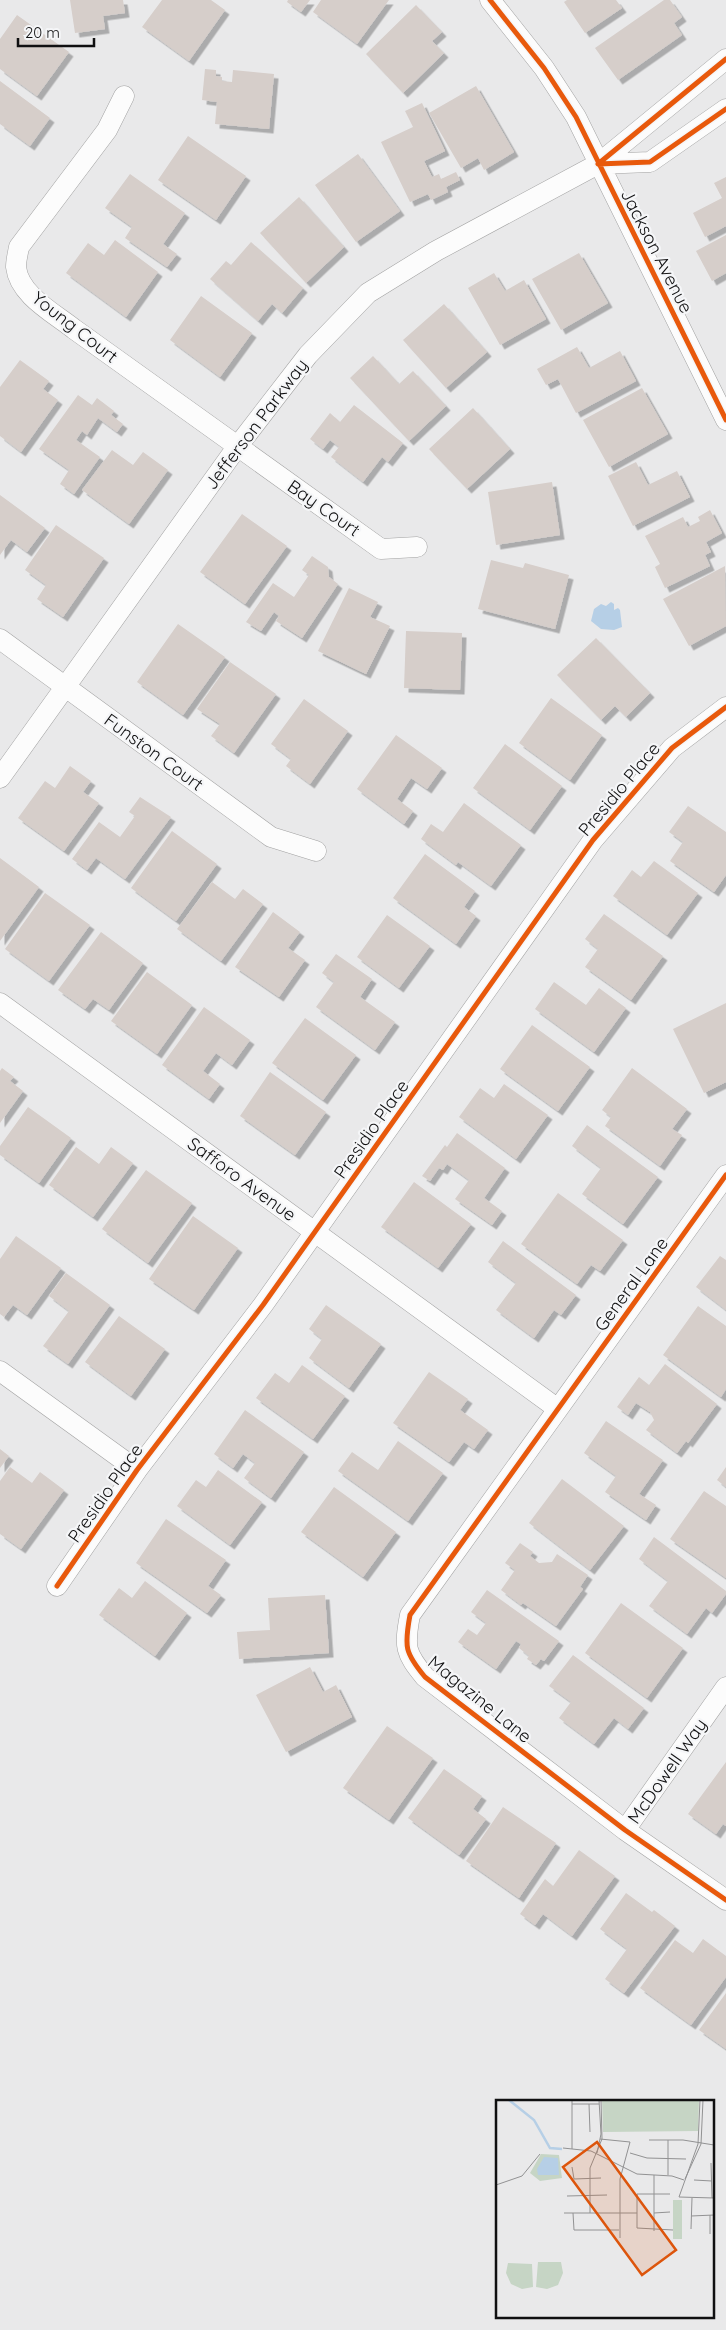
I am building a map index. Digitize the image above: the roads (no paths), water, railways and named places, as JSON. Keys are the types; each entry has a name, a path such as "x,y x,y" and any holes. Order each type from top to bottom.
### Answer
{"street":[{"name":"Jackson Avenue","path":"490,0 544,68 576,117 726,420"},
{"name":"Jefferson Parkway","path":"0,778 237,447 308,355 368,293 436,251 598,164 726,59"},
{"name":"Young Court","path":"124,96 107,130 19,247 16,266 20,281 33,296 74,328 237,447"},
{"name":"Jefferson Parkway","path":"598,164 650,162 726,110"},
{"name":"Bay Court","path":"237,447 381,549 417,547"},
{"name":"Funston Court","path":"0,639 271,838 316,851"},
{"name":"Presidio Place","path":"57,1586 137,1470 263,1305 593,840 672,748 726,707"},
{"name":"Safforo Avenue","path":"0,1003 558,1408"},
{"name":"General Lane","path":"558,1408 726,1175"},
{"path":"0,1371 137,1470"},
{"name":"Magazine Lane","path":"558,1408 410,1615 406,1638 409,1658 425,1678 625,1830 726,1900"},
{"name":"McDowell Way","path":"625,1830 726,1687"}],"water":[{"path":"611,602 614,604 614,610 618,608 620,610 622,627 614,630 601,629 591,621 594,609 601,604 606,606"}]}
